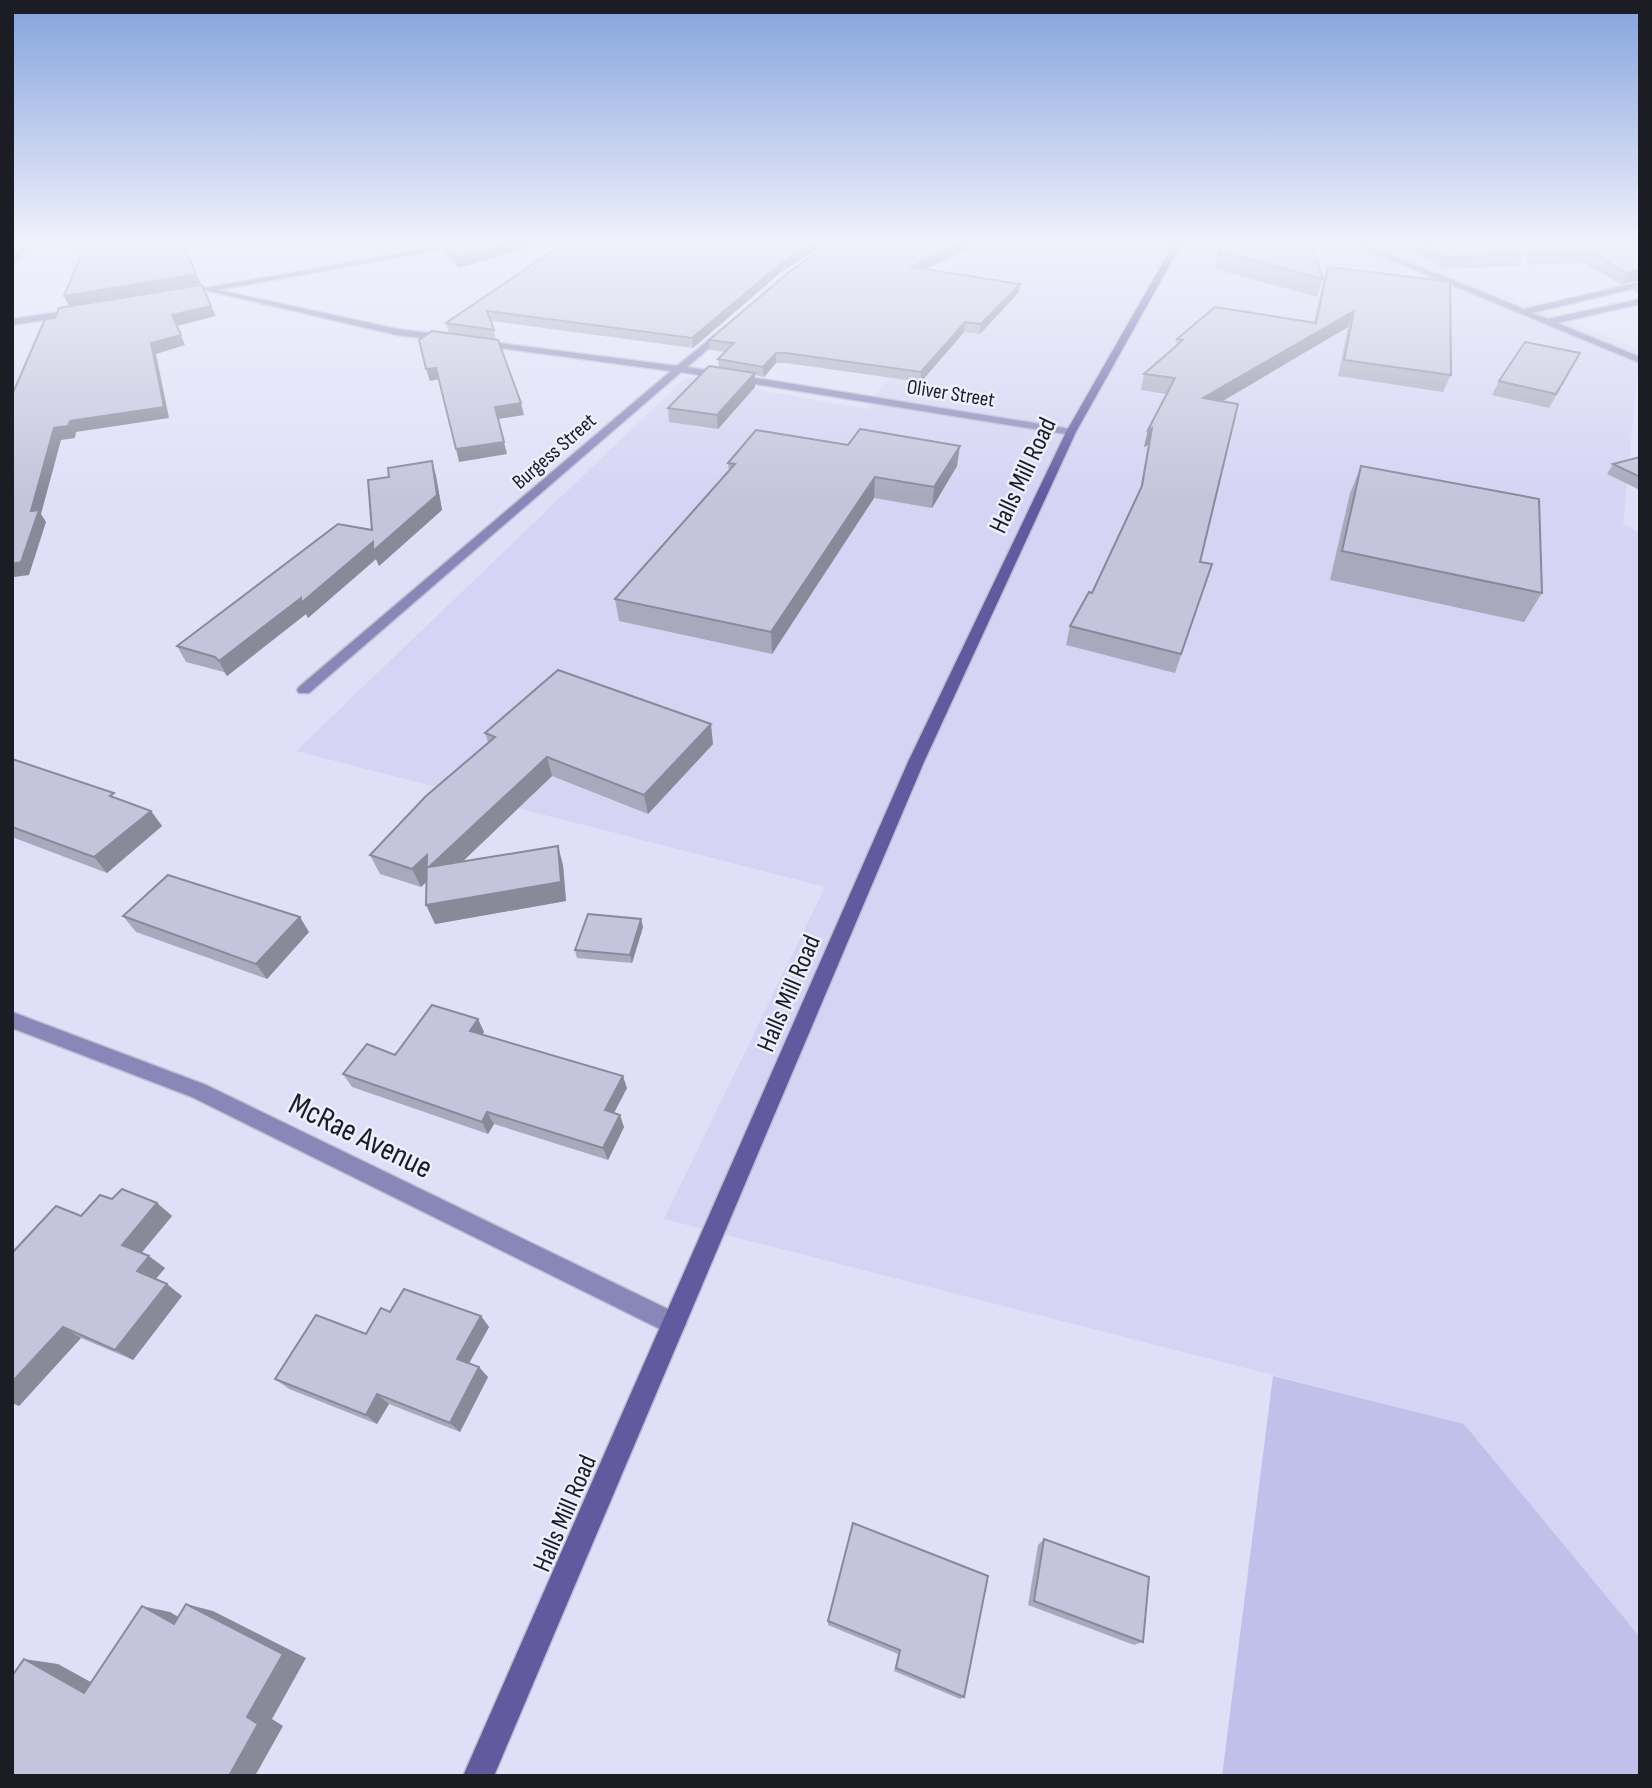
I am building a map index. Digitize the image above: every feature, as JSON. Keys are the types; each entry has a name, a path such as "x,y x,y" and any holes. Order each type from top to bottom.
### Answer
{"street":[{"name":"Oliver Street","path":"385,328 680,369 1071,432"},
{"name":"Burgess Street","path":"304,690 726,328"},
{"name":"Halls Mill Road","path":"478,1776 916,762 1071,432 1130,328"},
{"path":"1564,328 1640,360"},
{"name":"McRae Avenue","path":"12,1020 199,1091 674,1324"}],"shaded area":[{"path":"918,328 1588,328 1640,350 1623,524 1640,533 1640,1637 1464,1424 664,1219 825,887 296,751 686,377 867,409"},
{"path":"1273,1376 1464,1424 1640,1637 1640,1776 1222,1776"}],"building":[{"path":"41,328 178,328 181,335 151,343 164,407 70,421 68,426 54,428 31,511 39,510 21,562 12,564 12,395"},
{"path":"619,328 703,328 692,338"},
{"path":"723,328 959,328 921,372 786,353 776,353 763,367 718,359 734,343 709,340"},
{"path":"1190,328 1324,328 1203,398 1238,404 1200,562 1212,564 1181,654 1070,626 1089,592 1092,593 1142,486 1152,428 1148,430 1175,378 1144,374 1183,340 1177,339"},
{"path":"1350,328 1450,328 1451,375 1344,360"},
{"path":"432,331 498,340 521,403 495,407 504,442 456,449 436,368 426,369 419,340"},
{"path":"1525,342 1580,353 1556,394 1499,381"},
{"path":"709,366 755,373 717,415 668,408"},
{"path":"860,429 960,446 934,487 875,477 771,632 615,599 735,464 728,463 756,430 848,445"},
{"path":"1640,457 1640,477 1613,464"},
{"path":"432,461 437,495 373,551 373,542 301,603 301,598 219,661 215,657 177,646 338,524 372,530 368,480 389,477 388,468"},
{"path":"1361,466 1539,499 1542,593 1342,551"},
{"path":"558,670 711,724 644,795 547,757 429,867 558,846 561,882 426,905 427,855 412,869 370,855 426,796 495,737 485,733"},
{"path":"12,759 114,793 110,796 151,811 94,857 12,827"},
{"path":"168,875 300,917 256,964 123,916"},
{"path":"588,914 641,919 630,955 575,950"},
{"path":"432,1005 478,1019 470,1031 623,1076 605,1110 620,1115 603,1148 487,1112 482,1122 343,1074 367,1044 395,1055"},
{"path":"122,1189 157,1203 122,1245 149,1256 137,1271 167,1284 115,1350 63,1327 12,1382 12,1253 56,1206 81,1216 100,1195 112,1199"},
{"path":"404,1289 481,1316 457,1359 479,1367 450,1423 377,1394 366,1415 275,1379 316,1315 366,1334 381,1308 390,1312"},
{"path":"853,1523 988,1576 964,1697 896,1668 900,1650 828,1621"},
{"path":"1044,1539 1149,1577 1143,1642 1034,1601"},
{"path":"186,1604 283,1654 247,1717 258,1724 229,1776 12,1776 12,1676 24,1659 84,1693 142,1606 174,1624"}]}
